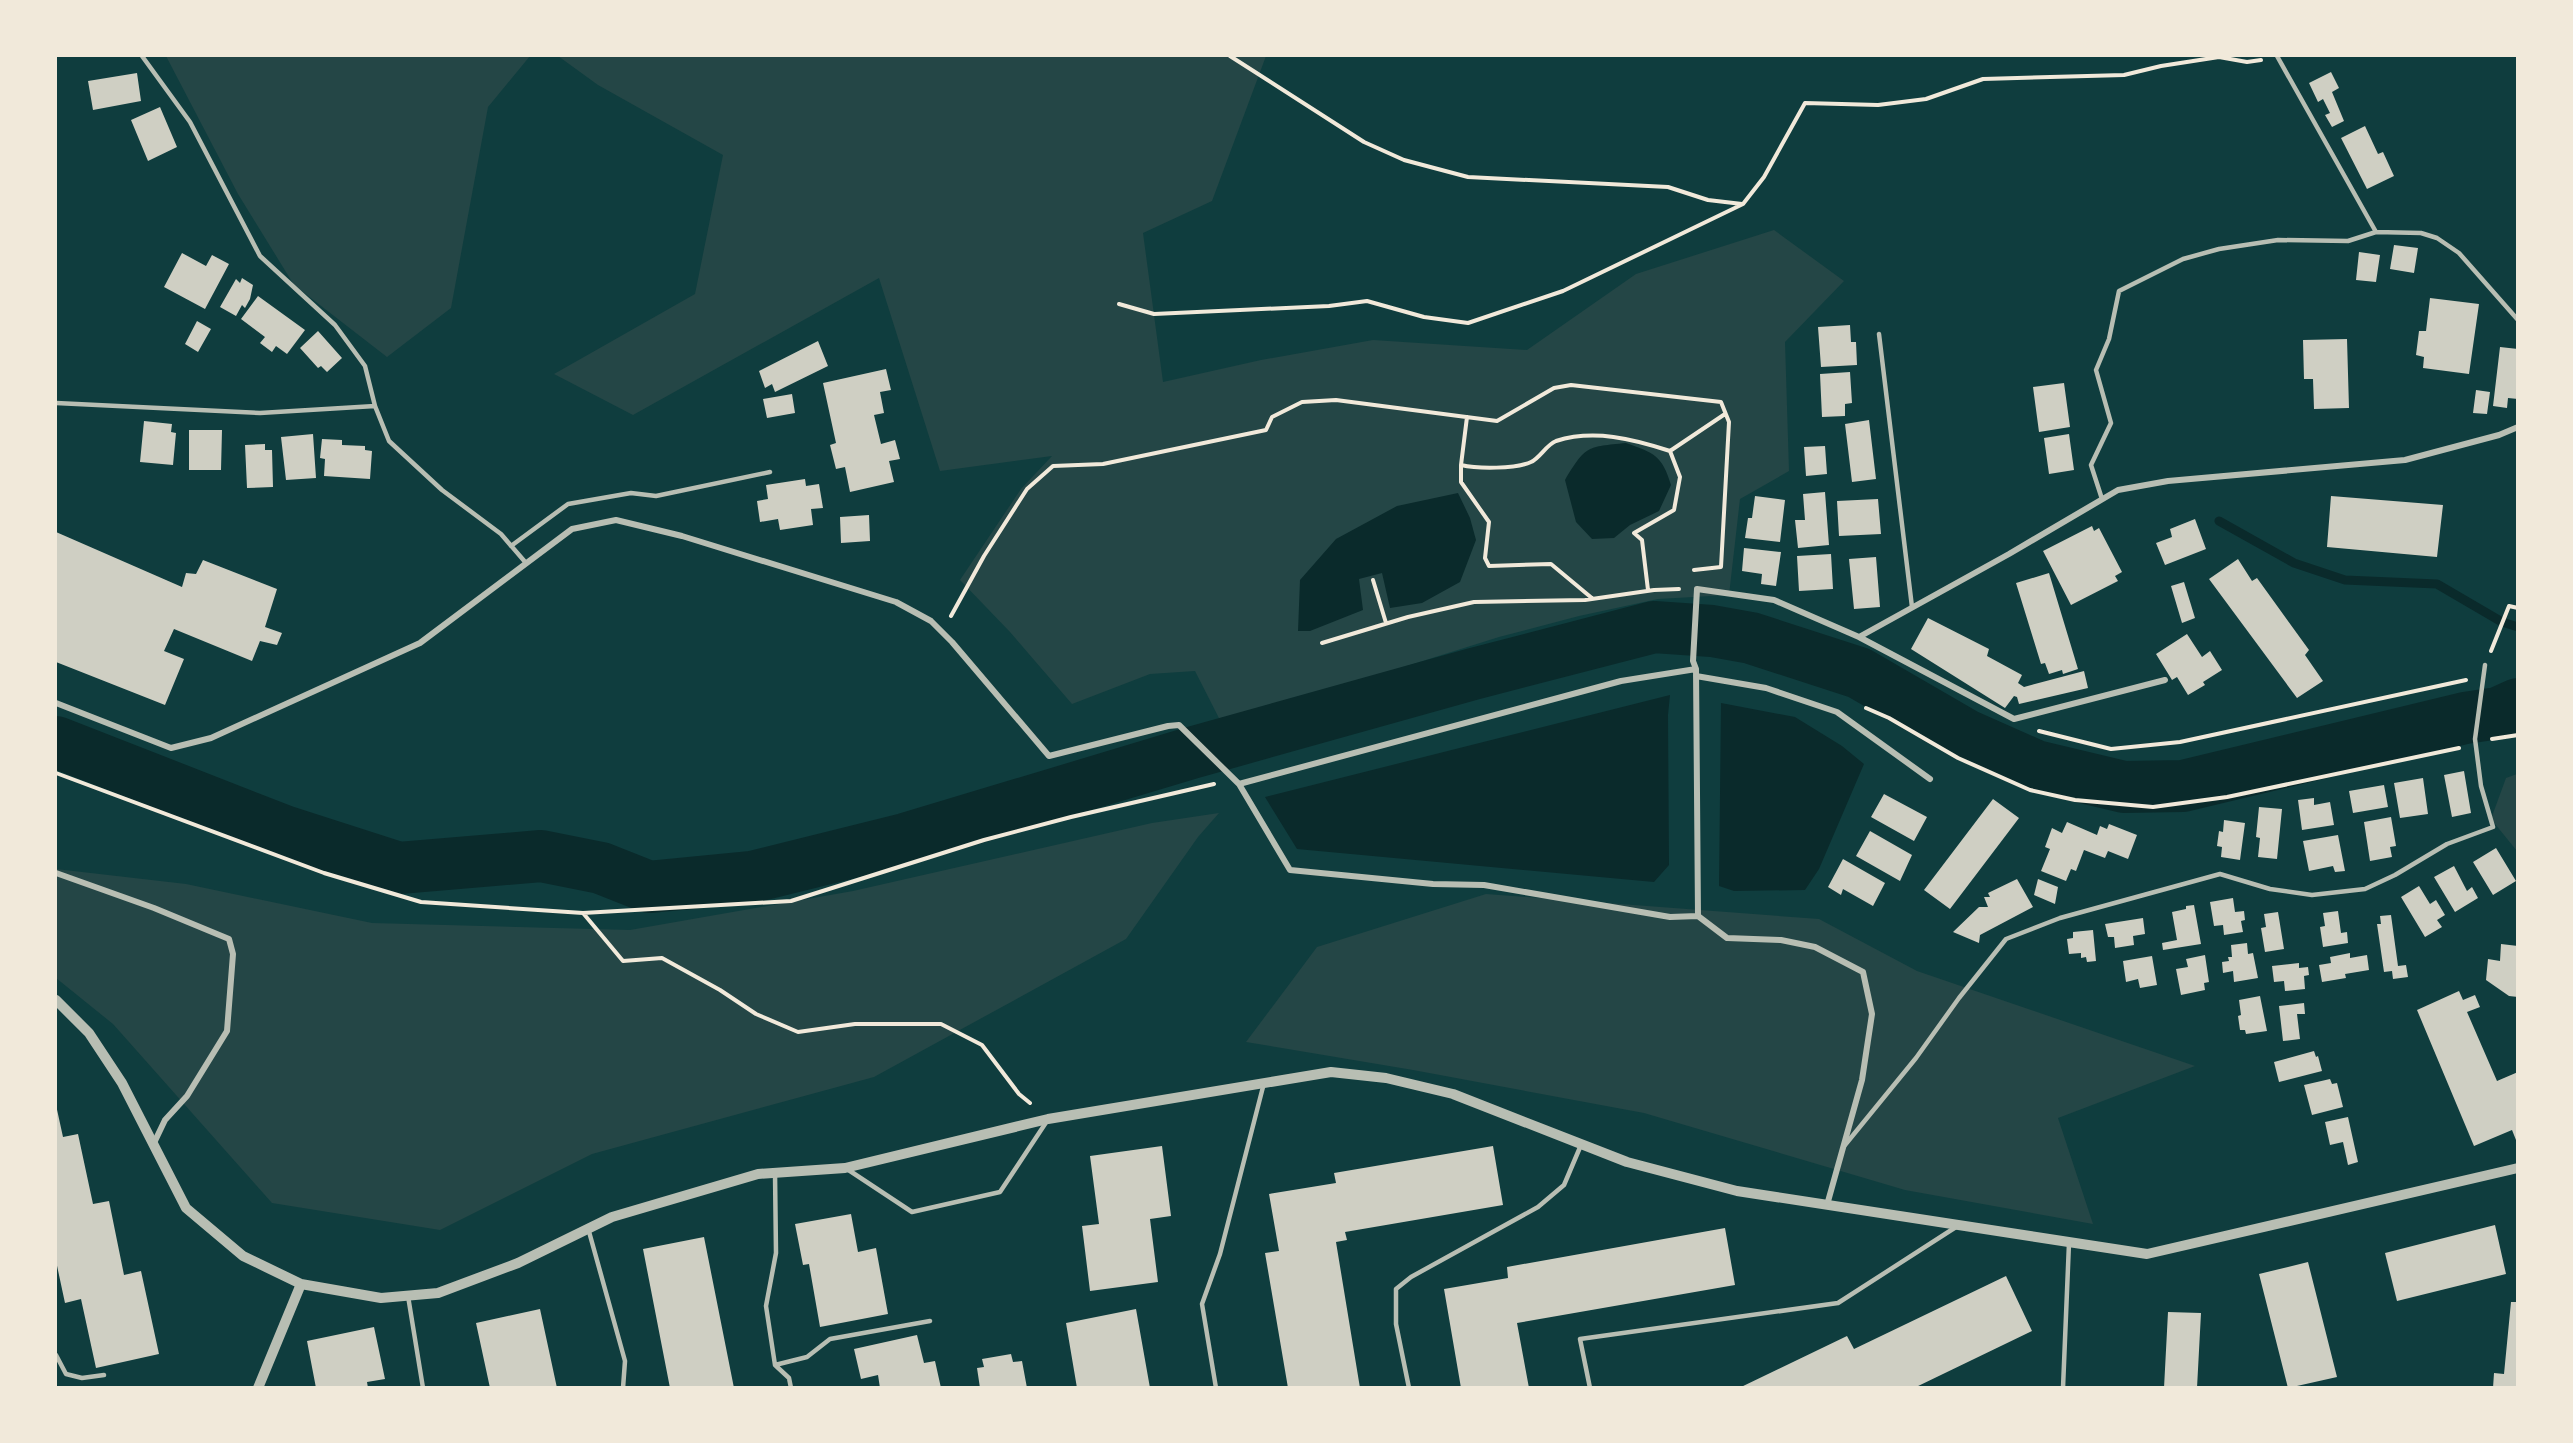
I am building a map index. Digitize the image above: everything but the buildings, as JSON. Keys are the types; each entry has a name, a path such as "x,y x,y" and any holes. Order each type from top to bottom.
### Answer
{"street":[{"path":"1859,637 2009,554 2118,490 2168,481 2405,460 2499,435 2517,427"},
{"path":"56,703 171,747 211,738 420,643 572,529 616,520 682,536 896,602 931,621 1049,756 1179,725 1237,782 1290,870 1432,884 1484,885 1670,917 1698,916 1726,938 1781,940 1815,947 1863,972 1872,1014 1862,1080 1827,1205"},
{"path":"1698,916 1696,672 1693,661 1698,593 1774,600 1859,637 2014,720 2165,680"},
{"path":"1237,782 1621,681 1696,672 1766,688 1838,712 1930,779"},
{"path":"56,873 154,908 229,939 233,954 227,1031 187,1096 165,1120 152,1146"},
{"path":"56,1000 89,1033 122,1083 152,1146 186,1208 243,1256 301,1284 381,1298 438,1293 518,1263 612,1217 758,1174 845,1168 1048,1119 1331,1072 1386,1078 1453,1094 1627,1162 1737,1191 2147,1254 2517,1168"},
{"path":"258,1388 301,1284"}],"lane":[{"path":"142,56 190,122 260,256 335,325 365,366 375,406 389,441 442,490 501,534 526,563"},
{"path":"2278,56 2376,232"},
{"path":"2102,499 2091,465 2111,423 2096,370 2109,339 2119,291 2183,259 2219,249 2278,240 2348,241 2376,232 2421,233 2437,238 2459,253 2517,320"},
{"path":"1879,334 1912,607"},
{"path":"56,403 260,413 375,406"},
{"path":"511,546 568,504 631,493 656,496 770,472"},
{"path":"1843,1147 1916,1058 1959,998 2006,939 2060,918 2220,874 2270,889 2312,895 2366,889 2395,875 2447,844 2493,827 2481,786 2475,742 2486,665"},
{"path":"1216,1388 1202,1304 1220,1254 1264,1083"},
{"path":"845,1168 912,1212 1000,1192 1048,1119"},
{"path":"1409,1388 1396,1324 1396,1289 1411,1277 1538,1207 1564,1185 1582,1144"},
{"path":"775,1173 776,1253 766,1306 776,1365 789,1378 791,1388"},
{"path":"1590,1388 1580,1339 1838,1303 1959,1225"},
{"path":"588,1228 625,1361 623,1388"},
{"path":"2063,1388 2069,1243"},
{"path":"408,1296 423,1388"},
{"path":"776,1365 807,1357 830,1339 930,1321"},
{"path":"56,1356 66,1374 82,1378 104,1375"}],"path":[{"path":"1230,56 1364,142 1404,160 1468,177 1668,187 1708,200 1743,204"},
{"path":"1119,304 1155,314 1329,306 1367,301 1424,317 1468,322 1563,291 1743,204 1764,177 1805,103 1878,105 1926,99 1983,79 2124,75 2161,66 2219,57 2247,62 2278,56"},
{"path":"942,632 984,556 1027,489 1053,466 1103,464 1266,430 1272,417 1302,402 1336,400 1497,422 1554,388 1571,385 1721,402 1729,422 1721,567 1695,569 1688,576"},
{"path":"1670,451 1725,414"},
{"path":"1467,417 1461,482 1489,522 1485,558 1489,566 1551,564 1593,599"},
{"path":"1461,465 1495,468 1531,462 1554,442 1593,435 1634,439 1670,451"},
{"path":"1648,591 1642,540 1634,533 1674,510 1680,477 1670,451"},
{"path":"1373,580 1386,623"},
{"path":"1674,589 1681,582"},
{"path":"1322,643 1386,623 1474,602 1593,599 1674,589 1698,593"},
{"path":"2014,720 2048,735 2112,749 2180,742 2473,679 2486,665 2508,609 2510,606 2517,608"},
{"path":"1858,705 1889,718 1958,758 2030,790 2075,800 2153,807 2227,797 2475,742 2483,737 2496,740 2517,735"},
{"path":"56,773 324,873 421,902 583,913 791,901 984,840 1212,784 1237,782"},
{"path":"583,913 623,961 662,958 720,990 756,1014 798,1032 855,1024 941,1024 982,1045 1019,1094 1048,1119"}],"shaded area":[{"path":"166,56 530,56 488,107 451,308 387,357 294,285 238,194"},
{"path":"558,56 1266,56 1212,201 1143,233 1163,382 1261,360 1373,340 1527,350 1636,274 1774,230 1844,281 1785,342 1789,471 1740,499 1729,595 1658,599 1579,616 1499,637 1222,724 1195,671 1150,674 1072,704 1010,632 960,580 1021,489 1052,456 940,471 879,278 633,415 554,374 695,294 723,155 598,85"},
{"path":"1626,443 1656,456 1664,467 1671,485 1659,511 1630,525 1614,538 1592,539 1576,522 1565,480 1578,460 1589,450 1595,447"},
{"path":"1458,493 1470,518 1476,540 1460,582 1422,603 1390,608 1382,573 1359,579 1363,610 1310,631 1298,631 1300,580 1336,539 1397,506"},
{"path":"1670,695 1668,715 1669,865 1654,882 1297,849 1265,797"},
{"path":"1721,703 1795,717 1842,746 1864,764 1819,869 1805,890 1734,891 1719,886"},
{"path":"2517,774 2517,851 2491,819 2506,778"},
{"path":"1219,813 1198,837 1126,939 874,1077 592,1154 440,1230 272,1203 113,1024 56,978 56,869 186,884 372,923 630,930 853,891 1152,823"},
{"path":"1486,894 1819,919 1917,971 2195,1066 2058,1118 2093,1224 1905,1190 1644,1113 1246,1042 1317,947"}],"waterway":[{"path":"2219,521 2294,563 2345,580 2437,584 2502,622 2518,627"},
{"path":"56,742 284,831 399,868 541,856 601,868 649,887 752,877 905,839 1191,753 1473,674 1654,627 1712,631 1751,638 1859,673 1966,735 2036,766 2124,787 2183,786 2465,718 2498,713 2518,704"}]}
